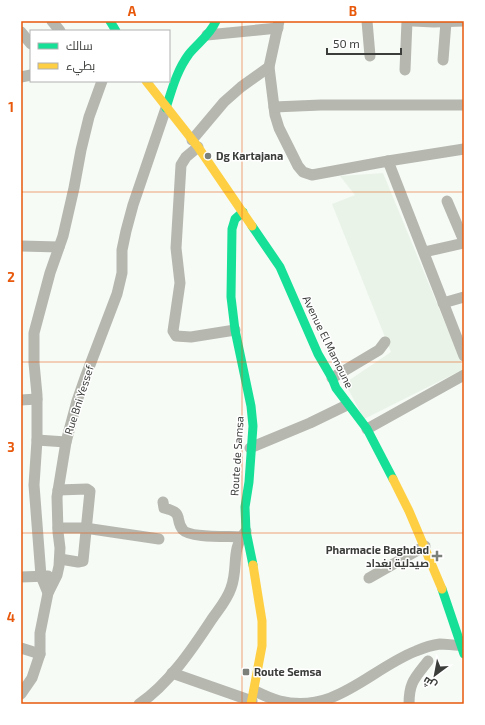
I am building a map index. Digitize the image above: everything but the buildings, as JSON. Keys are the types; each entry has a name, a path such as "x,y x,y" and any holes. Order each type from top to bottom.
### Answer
{"street":[{"path":"52,21 59,30"},
{"path":"166,108 175,78 183,63 212,30 216,21"},
{"path":"367,21 370,56"},
{"path":"405,70 407,21"},
{"path":"413,21 464,21"},
{"path":"443,60 446,22"},
{"path":"207,36 279,24 269,67 275,116 279,128 298,166 306,173 312,175 464,149"},
{"path":"21,32 30,43"},
{"path":"235,330 185,337 176,336 173,332 180,283 176,248 181,172 183,161 224,102 236,91 269,67"},
{"path":"48,593 41,576 34,485 37,440 37,399 34,363 34,332 41,303 59,247 74,188 89,116 102,82"},
{"name":"Avenue El Mamoune","path":"147,82 195,144 280,267 318,354 336,388 366,429 384,459 425,546 441,585 463,648"},
{"path":"274,107 320,105 464,105"},
{"name":"Rue Bni Yessef","path":"21,694 32,678 40,654 40,632 48,593 57,575 60,559 57,497 66,442 79,393 117,294 122,272 122,250 126,231 133,205 166,108"},
{"path":"388,161 464,356"},
{"path":"424,252 464,242 447,201"},
{"name":"Route de Samsa","path":"243,212 236,219 232,229 231,297 235,330 251,406 253,426 250,448 249,482 245,507 244,534 255,574 262,621 262,646 253,698"},
{"path":"21,246 59,247"},
{"path":"443,303 464,297"},
{"path":"332,378 379,350 385,342"},
{"path":"366,429 464,375"},
{"path":"21,400 37,399"},
{"path":"250,448 310,424 347,405"},
{"path":"37,440 66,442"},
{"path":"58,490 90,490 82,561 78,562 60,559"},
{"path":"163,502 164,508 172,510 178,515 183,530 186,532 198,536 244,534"},
{"path":"58,528 85,528 160,539"},
{"path":"139,704 152,694 172,673 190,650 228,595 236,571 236,547 244,534"},
{"path":"368,578 425,546"},
{"path":"21,577 57,575"},
{"path":"172,673 253,698 281,702 304,703 330,699 356,687 383,668 416,651 440,644 463,648"},
{"path":"21,648 40,654"},
{"path":"410,704 409,692 412,683 428,661"}],"shaded area":[{"path":"383,173 464,369 364,419 345,383 391,352 332,204 355,195 340,176"}],"traffic: fast":[{"path":"110,21 115,30"},
{"path":"166,108 175,80 185,60 192,50 207,35 216,21"},
{"path":"243,212 235,219 232,229 231,297 235,330 251,406 253,426 249,482 245,507 246,531 253,565"},
{"path":"252,226 280,267 318,354 336,388 367,429 393,479"},
{"path":"442,589 464,654"}],"traffic: slow":[{"path":"147,82 198,147 252,226"},
{"path":"393,479 409,511 442,589"},
{"path":"251,704 262,646 262,621 253,565"}],"place":[{"name":"Dg Kartajana","path":"208,156"},
{"name":"Pharmacie Baghdad صيدلية بغداد","path":"437,556"},
{"name":"Route Semsa","path":"246,672"}]}
